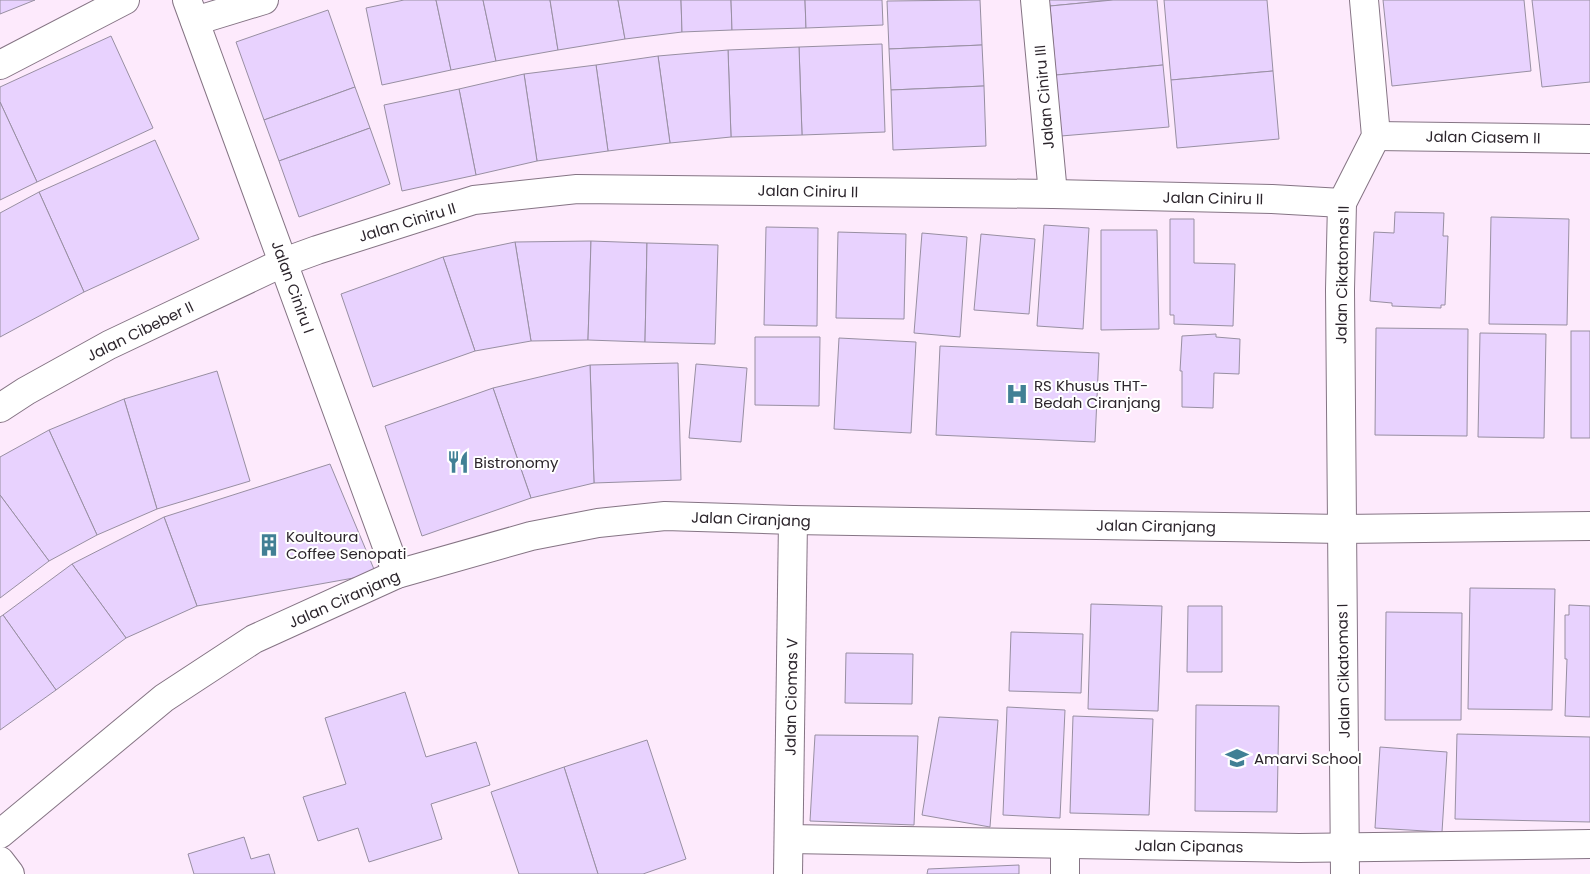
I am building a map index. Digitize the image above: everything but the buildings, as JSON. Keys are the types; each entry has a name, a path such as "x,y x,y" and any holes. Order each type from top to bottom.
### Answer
{"street":[{"path":"0,65 125,0"},
{"path":"191,11 264,0"},
{"name":"Jalan Ciniru III","path":"1035,0 1053,194"},
{"path":"1364,0 1376,136"},
{"name":"Jalan Ciniru I","path":"191,11 397,574"},
{"name":"Jalan Ciasem II","path":"1376,136 1590,138"},
{"name":"Jalan Cikatomas II","path":"1342,529 1340,297 1342,203 1376,136"},
{"name":"Jalan Ciniru II","path":"284,262 474,200 577,189 1053,194 1272,199 1342,203"},
{"name":"Jalan Cibeber II","path":"0,408 109,345 284,262"},
{"name":"Jalan Ciranjang","path":"0,834 164,698 254,638 397,574 531,536 598,523 665,516 793,520 1342,529 1590,526"},
{"name":"Jalan Ciomas V","path":"788,874 793,520"},
{"name":"Jalan Cikatomas I","path":"1342,529 1345,874"},
{"name":"Jalan Cipanas","path":"789,839 1299,848 1590,844"},
{"path":"1065,845 1065,874"},
{"path":"0,861 10,874"}],"place":[{"name":"RS Khusus THT- Bedah Ciranjang","path":"1017,394"},
{"name":"Bistronomy","path":"458,462"},
{"name":"Koultoura Coffee Senopati","path":"269,545"},
{"name":"Amarvi School","path":"1237,758"}]}
